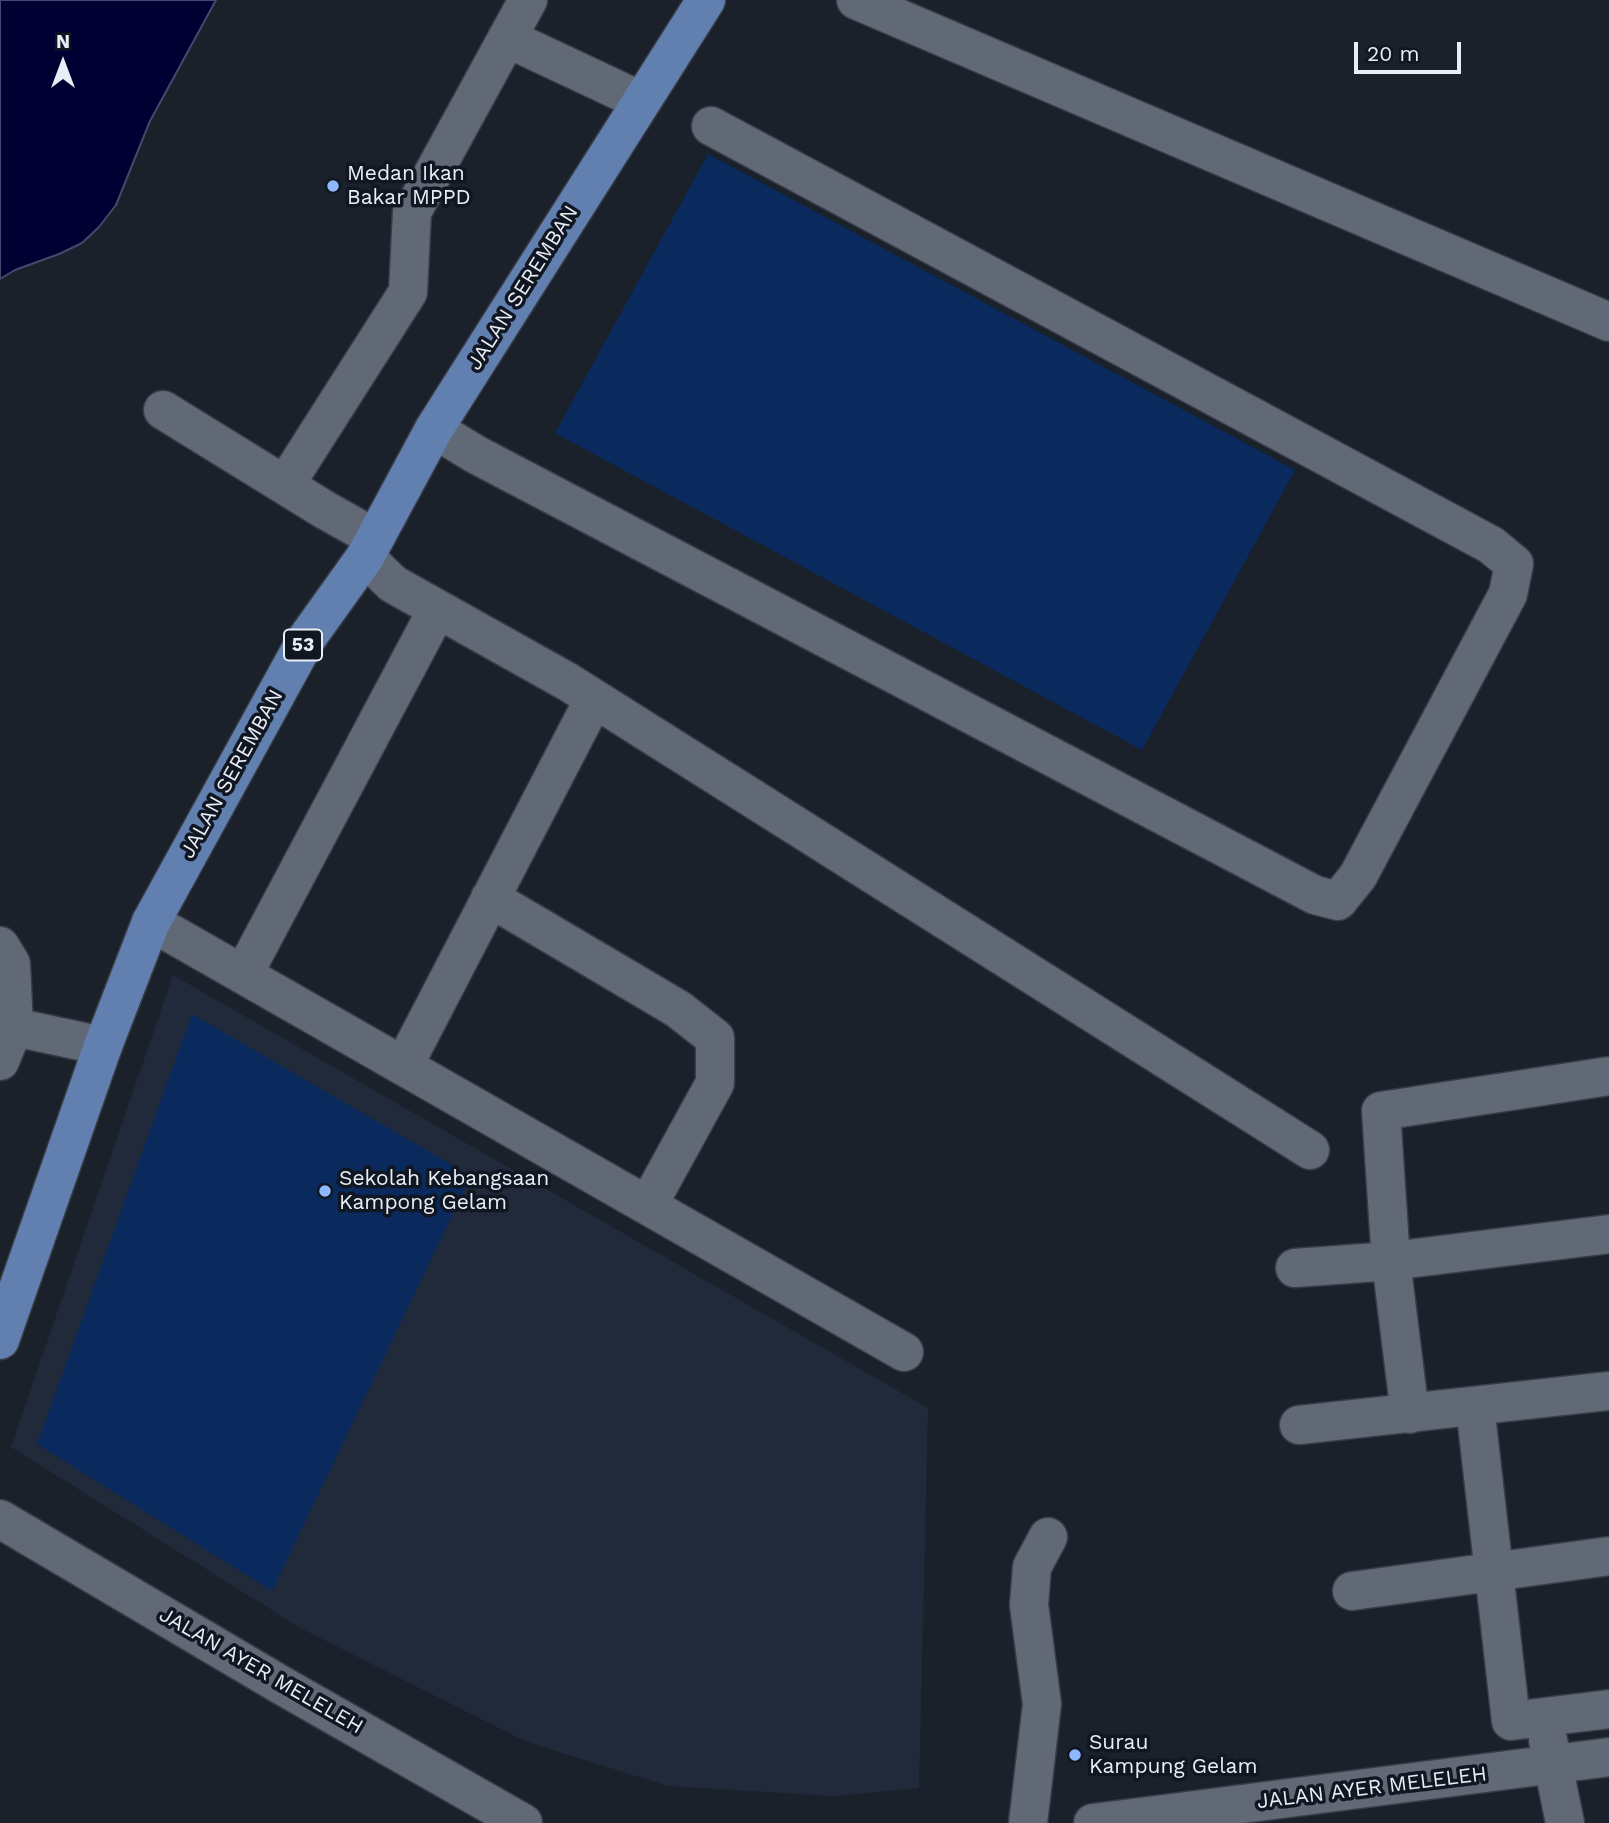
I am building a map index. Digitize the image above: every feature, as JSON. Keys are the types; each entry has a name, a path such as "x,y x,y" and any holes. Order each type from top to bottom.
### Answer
{"main road":[{"name":"JALAN SEREMBAN","path":"0,1340 103,1046 151,922 307,638 370,547 434,429 706,0"}],"street":[{"path":"285,485 408,292 412,212 528,0"},
{"path":"856,0 1609,323"},
{"path":"507,38 640,101"},
{"path":"434,429 475,454 1315,895 1338,901 1358,876 1508,594 1514,564 1491,545 711,126"},
{"path":"163,410 285,485 370,547 393,584 594,699 1310,1150"},
{"path":"244,973 437,610"},
{"path":"404,1065 594,699"},
{"path":"490,898 678,1009 715,1038 715,1083 648,1205"},
{"path":"151,922 904,1352"},
{"path":"0,946 11,964 7,1044 103,1046"},
{"path":"1410,1414 1391,1261 1381,1111 1609,1076"},
{"path":"1295,1268 1391,1261 1609,1234"},
{"path":"1299,1425 1609,1391"},
{"path":"1475,1406 1493,1571 1527,1719 1552,1765 1565,1823"},
{"name":"JALAN AYER MELELEH","path":"0,1519 281,1685 523,1823"},
{"path":"1028,1823 1042,1704 1030,1592 1032,1567 1048,1537"},
{"path":"1352,1591 1609,1556"},
{"path":"1527,1719 1609,1709"},
{"name":"JALAN AYER MELELEH","path":"1093,1823 1609,1757"}],"shaded area":[{"path":"0,0 216,0 150,121 116,205 99,227 82,243 15,270 0,279"},
{"path":"708,154 1295,470 1142,750 555,433"},
{"name":"Sekolah Kebangsaan Kampong Gelam","path":"173,975 928,1408 919,1788 833,1796 668,1786 527,1742 302,1629 11,1447"},
{"path":"192,1014 471,1176 272,1591 37,1444"}],"place":[{"name":"Medan Ikan Bakar MPPD","path":"333,186"},
{"name":"Sekolah Kebangsaan Kampong Gelam","path":"325,1191"},
{"name":"Surau Kampung Gelam","path":"1075,1755"}]}
